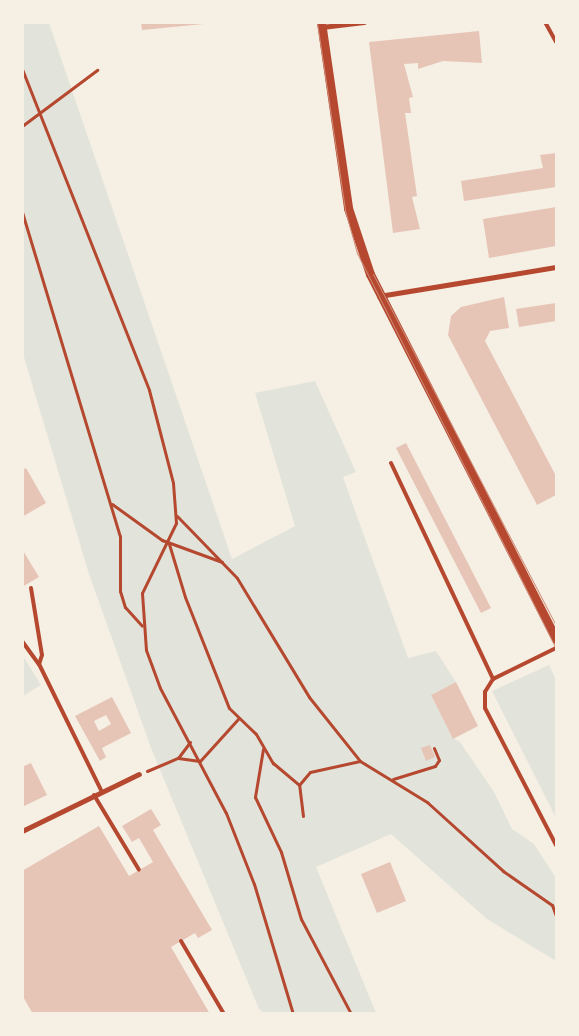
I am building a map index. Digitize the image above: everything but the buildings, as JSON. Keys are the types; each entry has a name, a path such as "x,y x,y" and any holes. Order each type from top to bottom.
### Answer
{"street":[{"path":"364,22 321,24 348,208 379,296 556,639"},
{"path":"379,296 556,267"},
{"path":"22,831 100,790 139,774"}],"lane":[{"path":"545,22 556,42"},
{"path":"391,463 493,679"},
{"path":"31,588 42,655 39,664"},
{"path":"22,641 39,664 100,790"},
{"path":"556,648 493,679 485,692 485,708 556,845"},
{"path":"94,794 139,870"},
{"path":"182,941 224,1014"}],"path":[{"path":"22,68 148,390 173,483 176,516 169,544 149,574 142,593 143,626 160,688 200,761 254,884 293,1014"},
{"path":"22,126 40,117 97,70"},
{"path":"22,212 120,536 120,591 126,607 143,626"},
{"path":"110,503 169,544 227,565"},
{"path":"176,516 227,565 309,698 360,761 427,802 503,871 546,900 556,916"},
{"path":"169,544 201,638 229,708 238,719 256,734 263,749 299,785 303,816"},
{"path":"200,761 238,719"},
{"path":"178,758 190,742"},
{"path":"392,779 435,766 439,760 434,748"},
{"path":"263,749 256,797 281,852 301,919 351,1014"},
{"path":"139,774 178,758 200,761"},
{"path":"299,785 321,767 360,761"}],"shaded area":[{"path":"23,23 49,23 232,559 295,526 255,393 315,381 356,472 343,477 408,658 436,651 456,682 431,695 453,738 460,742 494,792 512,829 534,844 556,878 556,961 487,919 391,834 316,867 376,1013 265,1014 259,1009 151,748 89,574 23,354"},
{"path":"23,656 41,685 22,696"},
{"path":"549,665 556,680 556,818 492,691"}],"tram line":[{"path":"317,22 345,210 357,253 556,649"},
{"path":"373,274 556,626"}]}
